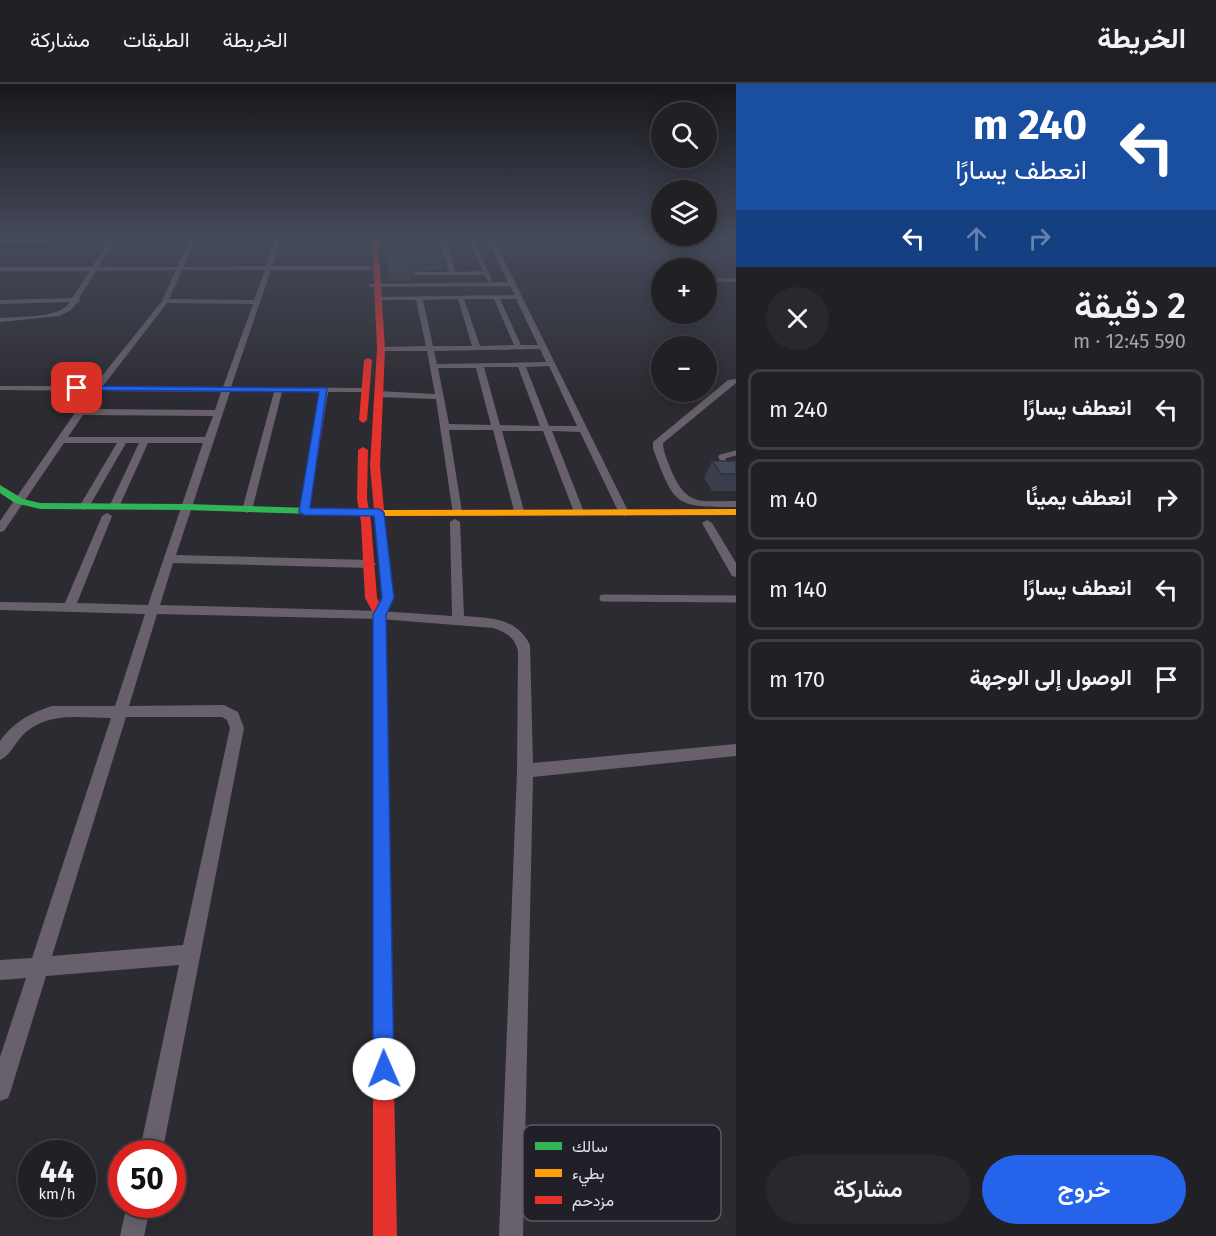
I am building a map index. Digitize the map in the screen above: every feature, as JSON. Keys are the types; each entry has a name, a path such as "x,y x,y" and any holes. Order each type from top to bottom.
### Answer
{"main road":[{"path":"371,392 381,349 376,292"},
{"path":"376,292 369,349 375,466 370,564 371,598 380,615"},
{"path":"0,488 10,506 33,516 111,512 184,512 736,522"},
{"path":"10,506 84,507 111,512"},
{"path":"184,512 247,510 372,517"},
{"path":"456,517 519,511 736,512"},
{"path":"372,517 388,598 380,615 385,1236"}],"street":[{"path":"0,320 57,315 69,309 82,292"},
{"path":"0,529 10,506 61,440 96,389 165,301 169,292"},
{"path":"0,1090 184,512 261,292"},
{"path":"391,292 419,297 517,297"},
{"path":"515,292 624,513"},
{"path":"419,297 440,397 456,517 458,620"},
{"path":"460,297 477,349"},
{"path":"496,297 519,348"},
{"path":"0,302 77,300"},
{"path":"165,301 258,302"},
{"path":"381,349 542,347"},
{"path":"434,366 551,364"},
{"path":"521,365 579,512"},
{"path":"480,366 519,511"},
{"path":"736,381 731,382 658,442 658,449 676,494 684,501 691,504 736,504"},
{"path":"0,387 279,388 440,397"},
{"path":"247,510 279,388"},
{"path":"304,512 324,390"},
{"path":"80,412 219,413"},
{"path":"445,427 583,429"},
{"path":"61,440 209,440"},
{"path":"84,507 123,440"},
{"path":"69,608 145,440"},
{"path":"707,523 736,573"},
{"path":"169,559 370,564"},
{"path":"0,606 380,615 458,620 503,626 519,636 524,644 525,771 511,1236"},
{"path":"0,753 11,736 22,726 42,714 52,712 224,711 232,716 237,728 153,1140"},
{"path":"525,771 736,750"},
{"path":"0,970 191,954"},
{"path":"132,1236 136,1218"}],"lane":[{"path":"736,453 721,457 726,464 736,470"},
{"path":"603,598 736,599"}],"building":[{"path":"712,461 736,461 736,474 721,474"}],"traffic: fast":[{"path":"0,488 19,501 40,506 186,507 378,513"},
{"path":"380,521 388,598 380,615 383,1032"}],"traffic: slow":[{"path":"378,513 736,512"}],"traffic: jam":[{"path":"378,292 381,349 375,466 380,521"},
{"path":"363,420 368,360"},
{"path":"363,450 362,499 366,522 371,598 380,615"},
{"path":"383,1032 385,1236"}],"route":[{"path":"77,388 324,390 304,512 379,513 388,598 380,615 384,1069"}]}
